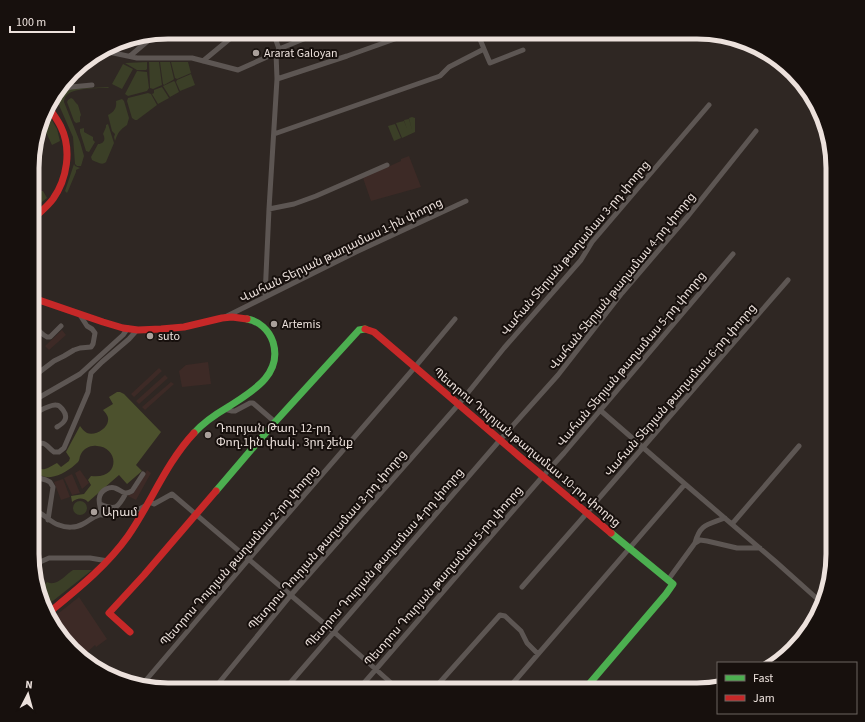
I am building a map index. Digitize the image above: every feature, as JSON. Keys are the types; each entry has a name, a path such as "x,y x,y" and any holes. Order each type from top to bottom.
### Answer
{"street":[{"path":"202,61 229,39"},
{"path":"265,298 277,79 277,51 274,39"},
{"path":"111,52 137,58 192,58 238,70 305,39"},
{"path":"277,79 395,39"},
{"path":"480,39 490,63 523,50"},
{"path":"130,56 149,40"},
{"path":"274,134 440,76 448,67 484,49"},
{"path":"67,88 92,86"},
{"name":"Վահան Տերյան թաղամաս 3-րդ փողոց","path":"458,405 509,342 581,260 592,242 709,105"},
{"path":"39,213 54,198 64,180 67,164 67,153 61,128 52,113"},
{"name":"Վահան Տերյան թաղամաս 4-րդ փողոց","path":"500,440 558,375 622,293 692,211 756,131"},
{"path":"269,209 294,204 316,196 387,165"},
{"name":"Վահան Տերյան թաղամաս 1-ին փողոց","path":"224,317 356,252 466,201"},
{"name":"Վահան Տերյան թաղամաս 5-րդ փողոց","path":"543,476 733,254"},
{"name":"Վահան Տերյան թաղամաս 6-րդ փողոց","path":"522,587 788,280"},
{"path":"39,300 112,325 137,330 185,326 224,317 246,318 261,324 267,330 272,338 275,354 271,372 255,389 201,425 190,437 168,469 140,517 108,561 52,610"},
{"path":"39,372 54,361 74,350 91,347 95,333 87,326 80,315"},
{"name":"Պետրոս Դուրյան թաղամաս 2-րդ փողոց","path":"145,681 455,319"},
{"path":"39,332 47,338 61,326"},
{"path":"39,398 80,374 123,335 128,328"},
{"name":"Պետրոս Դուրյան թաղամաս 10-րդ փողոց","path":"275,422 358,330 366,329 374,332 458,405 671,582"},
{"path":"39,443 48,446 50,450 54,452 59,452 64,448 88,392 91,373 137,330"},
{"path":"130,632 109,613 144,575 275,422 253,403 250,403 235,411 224,409"},
{"path":"39,411 56,404 59,406 66,414 66,418 57,428"},
{"name":"Պետրոս Դուրյան թաղամաս 3-րդ փողոց","path":"219,683 291,595 458,405"},
{"path":"600,410 818,599"},
{"name":"Պետրոս Դուրյան թաղամաս 4-րդ փողոց","path":"290,683 500,440"},
{"path":"732,524 799,446"},
{"path":"102,515 99,500 100,493 112,487 126,493 132,491 143,474"},
{"name":"Պետրոս Դուրյան թաղամաս 5-րդ փողոց","path":"364,683 543,476"},
{"path":"39,478 50,482 53,487 48,520"},
{"path":"513,683 685,484"},
{"path":"100,504 111,509 115,508 120,504 126,493"},
{"path":"39,512 48,520 58,525 75,527 83,524 93,517 102,515 125,515 148,503 154,504 172,494 334,632 391,683"},
{"path":"590,683 666,594 671,582 695,543 700,530 705,526 724,518"},
{"path":"695,543 700,540 736,548 760,548"},
{"path":"39,563 49,558 90,558 108,561"},
{"path":"439,683 500,615 503,615 518,628 527,642 538,654"}],"shaded area":[{"path":"409,156 421,187 371,201 363,178"},
{"path":"62,330 66,335 49,350 45,346"},
{"path":"208,362 211,384 182,387 179,371 186,365"},
{"path":"159,368 162,371 134,397 131,394"},
{"path":"165,375 168,378 139,404 136,401"},
{"path":"171,382 174,384 145,410 142,407"},
{"path":"80,470 89,483 82,489 75,473"},
{"path":"147,470 151,473 136,500 128,496 129,493 133,494"},
{"path":"72,474 80,493 72,495 64,478"},
{"path":"63,479 70,497 61,500 54,482"},
{"path":"79,597 107,639 96,647 95,645 86,653 71,639 55,616"}],"green space":[{"path":"147,62 146,70 137,70 125,63"},
{"path":"149,62 159,62 162,85 153,89 150,88"},
{"path":"160,62 170,62 174,79 164,85 163,84"},
{"path":"171,62 188,62 191,73 177,79 175,78"},
{"path":"123,64 133,69 122,89 112,84"},
{"path":"137,71 147,72 149,88 147,91 128,96 125,94"},
{"path":"191,74 195,85 180,91 176,82 177,80"},
{"path":"174,81 179,92 170,97 163,86"},
{"path":"109,87 71,92 65,98 64,102 84,156 81,166 77,166 75,164 73,137 57,101 64,92 71,89"},
{"path":"162,87 169,98 158,104 152,94 154,93 154,90"},
{"path":"148,93 151,94 157,105 135,120 132,118 127,101 128,98"},
{"path":"71,98 78,105 81,115 80,122 76,123 74,121 67,102"},
{"path":"122,99 129,118 127,125 117,135 115,141 115,134 112,131 108,115 115,110 116,101"},
{"path":"50,117 57,129 60,141 52,145 45,130"},
{"path":"409,118 415,118 415,132 402,138 396,123 404,121 407,129 404,120 409,119 412,130"},
{"path":"108,124 114,143 106,162 101,164 92,160 91,157 98,144 104,141 103,134 106,125"},
{"path":"395,124 401,138 394,141 388,126"},
{"path":"84,128 84,132 93,137 95,142 89,152 86,151 80,132 80,129"},
{"path":"74,164 80,168 76,170 67,193 65,191"},
{"path":"39,191 43,191 47,198 39,204"},
{"path":"117,392 124,394 161,432 136,465 142,471 127,484 119,475 88,502 84,499 80,499 72,502 71,496 84,494 91,485 88,480 91,476 101,476 108,473 112,469 114,463 110,452 97,446 88,447 82,452 79,461 75,465 65,472 51,477 39,475 39,469 45,469 57,463 61,467 69,461 70,458 66,452 80,426 83,430 90,434 97,433 105,427 108,420 107,415 103,410 113,404 109,397"},
{"path":"77,501 83,501 87,505 87,511 83,515 77,515 73,511 73,505"},
{"path":"73,570 92,570 49,604 43,586 47,582 54,583 61,580"}],"traffic: fast":[{"path":"194,433 210,418 255,389 269,373 275,354 273,342 266,330 256,322 247,319"},
{"path":"216,491 275,422 359,330 365,329"},
{"path":"590,683 673,584 611,533"}],"traffic: jam":[{"path":"39,213 53,199 62,183 65,173 67,155 66,145 60,124 52,112"},
{"path":"39,300 103,322 123,328 138,330 184,327 222,318 232,317 247,319"},
{"path":"365,329 374,332 611,533"},
{"path":"52,610 90,578 110,558 128,536 175,457 194,433"},
{"path":"130,632 109,613 144,575 216,491"}],"place":[{"name":"Ararat Galoyan","path":"256,53"},
{"name":"Artemis","path":"274,324"},
{"name":"suto","path":"150,336"},
{"name":"Դուրյան Թաղ. 12-րդ Փող.1ին փակ․ 3րդ շենք","path":"208,435"},
{"name":"Արամ","path":"94,512"}]}
